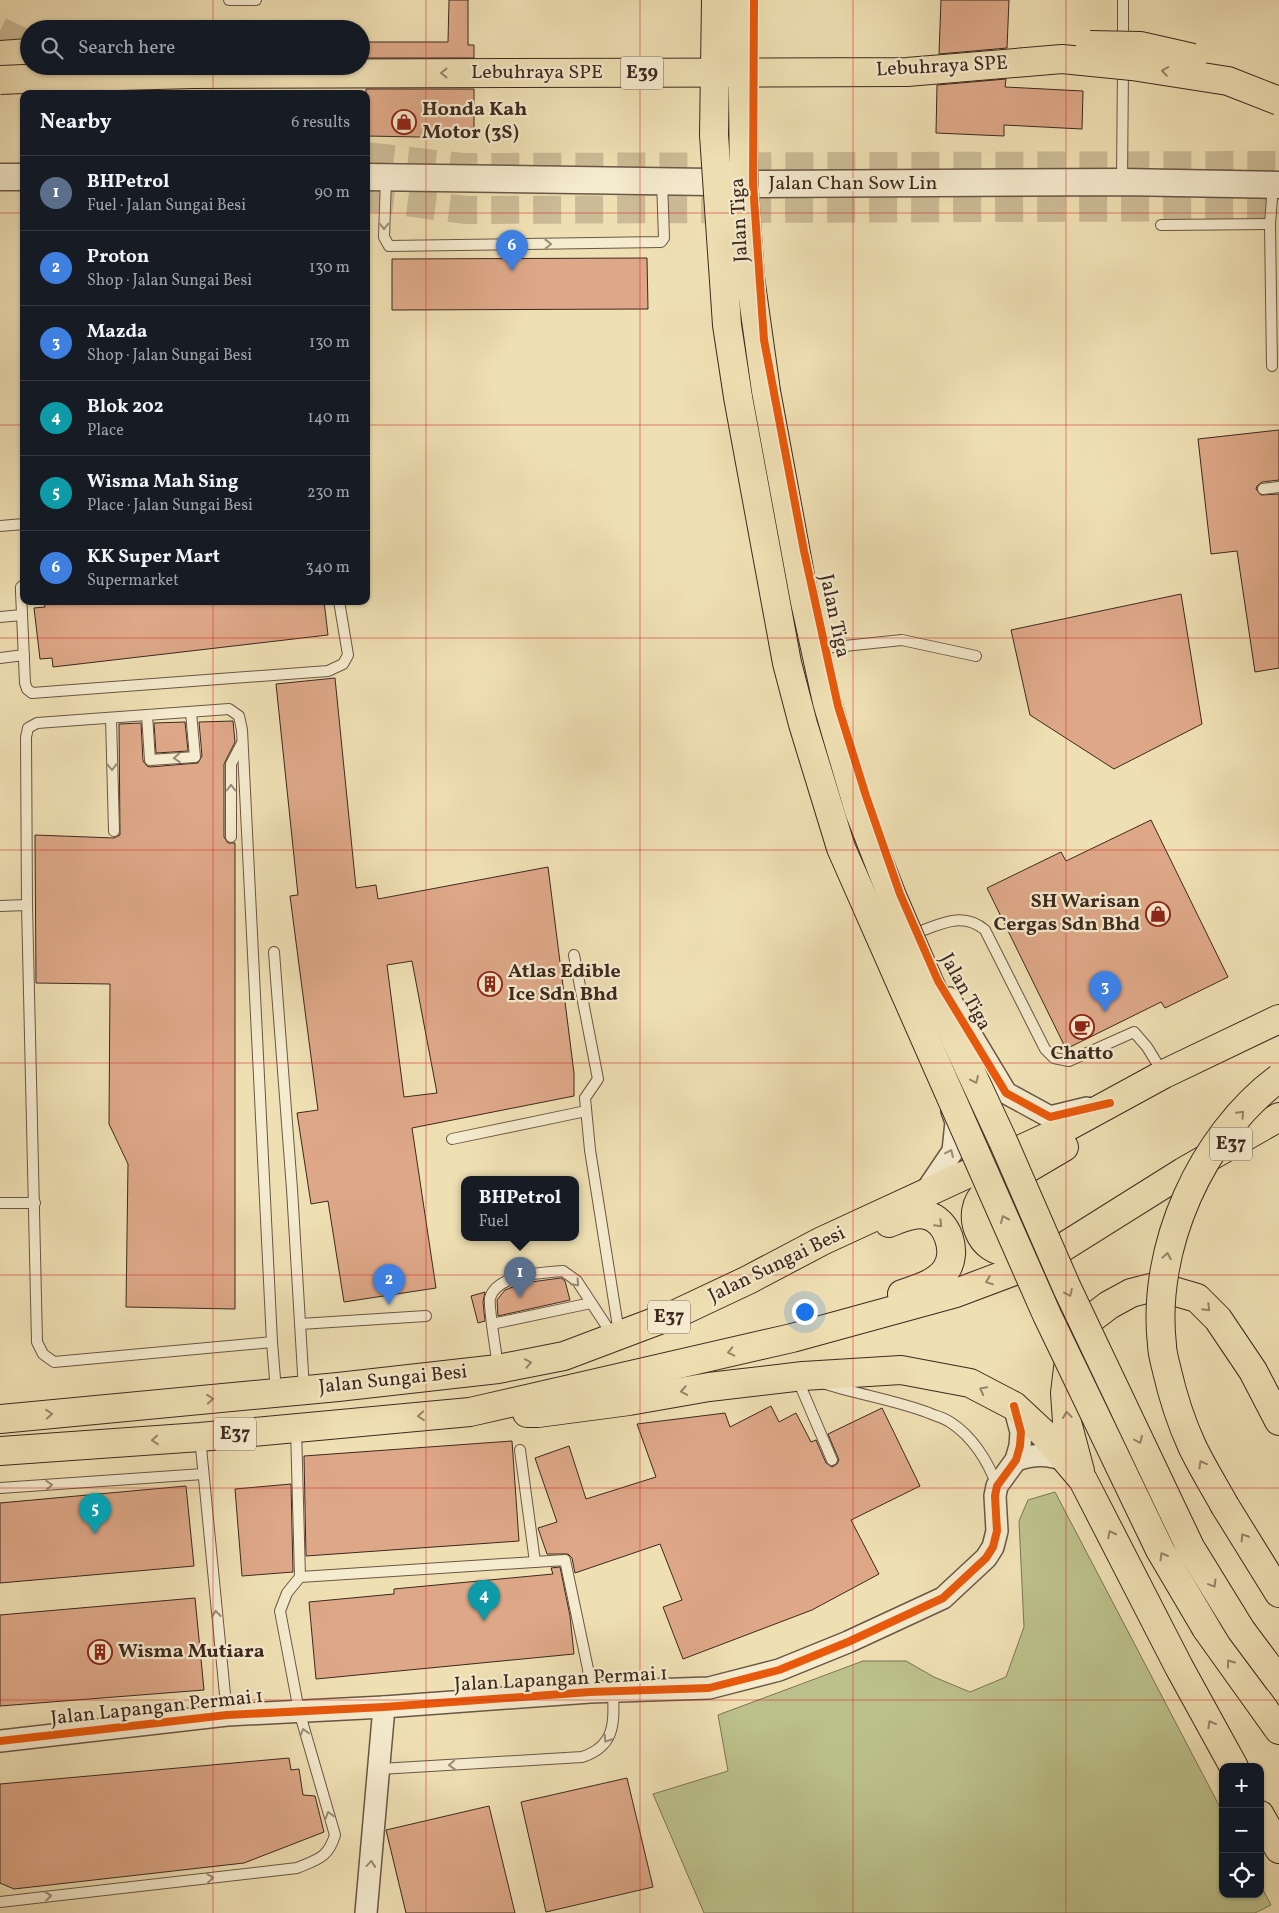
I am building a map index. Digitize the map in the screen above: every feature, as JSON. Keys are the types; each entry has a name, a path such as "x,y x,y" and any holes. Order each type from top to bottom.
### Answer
{"main road":[{"path":"716,0 714,135 727,325 738,397 787,663 816,770 845,856 1043,1306 1160,1550 1206,1628 1279,1730"},
{"path":"742,0 744,191 750,277 764,382 803,593 823,684 859,811 891,894 929,982 1003,1141 1067,1288 1190,1547 1241,1630 1279,1681"},
{"name":"Lebuhraya SPE","path":"370,55 905,57 1056,44 1140,46 1236,68 1279,86"},
{"path":"0,55 20,54"},
{"name":"Lebuhraya SPE","path":"370,74 907,72 1062,59 1132,66 1228,81 1279,101"},
{"name":"Lebuhraya SPE","path":"0,80 164,75"},
{"path":"1183,1172 1034,1243 1010,1251 992,1248 984,1240 977,1223 976,1204 986,1192 1103,1126 1279,1020"},
{"name":"Jalan Sungai Besi","path":"0,1419 304,1390 498,1369 564,1356 678,1313 748,1280 822,1241 1054,1134 1164,1074 1279,1020"},
{"path":"1279,1078 1264,1089 1236,1118 1207,1156 1168,1248 1160,1297 1162,1345 1174,1401 1192,1446 1225,1506 1279,1593"},
{"name":"Jalan Sungai Besi","path":"0,1451 200,1437 470,1412 759,1345 932,1301 1041,1261 1183,1172 1279,1117"},
{"path":"748,1280 817,1254 907,1216 918,1214 928,1215 937,1220 947,1234 952,1248 946,1270 924,1286 759,1345"},
{"path":"1075,1470 1067,1422 1066,1403 1068,1368 1074,1345 1088,1321 1109,1305 1131,1293 1150,1288 1173,1291 1197,1298 1218,1319 1253,1371 1279,1421"},
{"path":"470,1412 538,1413 629,1401 709,1387 800,1377 900,1370 970,1383 1014,1406 1043,1433 1075,1470 1232,1763"},
{"path":"1264,1821 1279,1849"}],"street":[{"name":"Jalan Tiga","path":"710,0 709,182 715,291 726,381 747,514 792,718 809,776 851,889 956,1122 953,1151 924,1194"},
{"name":"Jalan Tiga","path":"754,0 753,184 764,340 804,551 825,648 838,706 866,796 900,894 938,981 1006,1093 1050,1118 1110,1103"},
{"path":"0,177 20,177"},
{"name":"Jalan Chan Sow Lin","path":"376,177 753,184 1122,182 1276,184"},
{"path":"1014,1406 1021,1432 1016,1460"},
{"path":"1016,1460 1029,1455 1041,1454 1075,1470"},
{"name":"Jalan Lapangan Permai 1","path":"0,1741 227,1715 384,1707 590,1692 709,1688 779,1670 848,1642 943,1598 986,1558 993,1547 997,1532 995,1496 998,1486 1016,1460"},
{"path":"366,1913 384,1707"}],"lane":[{"path":"229,0 256,0"},
{"path":"1122,182 1123,0"},
{"path":"376,177 384,236 389,246 661,242 664,238 662,181"},
{"path":"1272,366 1270,224 1276,184"},
{"path":"1161,225 1270,224"},
{"path":"1263,488 1279,487"},
{"path":"0,526 20,524"},
{"path":"22,605 25,683 27,689 32,693 328,671 344,664 348,655 340,605"},
{"path":"0,617 22,615"},
{"path":"825,648 902,640 976,656"},
{"path":"0,658 24,654"},
{"path":"272,1342 54,1362 43,1354 38,1342 26,906 26,737 28,728 37,723 229,709 238,716 243,742 276,1392"},
{"path":"147,715 150,760 194,757 191,712"},
{"path":"111,718 114,831"},
{"path":"231,837 231,764 243,742"},
{"path":"0,906 26,906"},
{"path":"916,933 952,919 969,920 985,930 1044,1050 1054,1058 1069,1061 1134,1032 1147,1047 1164,1074"},
{"path":"274,952 292,1189 304,1390"},
{"path":"574,955 598,1080 585,1098 590,1150 617,1337"},
{"path":"452,1139 586,1110"},
{"path":"0,1203 35,1203"},
{"path":"498,1369 489,1299 496,1288 527,1274 563,1271 577,1281 617,1337"},
{"path":"492,1324 591,1302"},
{"path":"300,1324 426,1316"},
{"path":"800,1377 832,1460"},
{"path":"800,1377 854,1393 906,1404 950,1421 974,1444 992,1472 998,1486"},
{"path":"0,1902 297,1868 322,1857 331,1849 335,1835 299,1711 280,1611 287,1592 300,1577 296,1427"},
{"path":"200,1437 227,1715"},
{"path":"520,1450 535,1562"},
{"path":"0,1488 203,1474"},
{"path":"300,1577 565,1560 588,1669 590,1692"},
{"path":"380,1769 582,1757 595,1753 605,1744 612,1731 612,1692"}],"green space":[{"path":"1055,1492 1219,1805 1219,1898 1264,1898 1264,1892 1271,1905 1255,1913 704,1913 653,1794 728,1771 718,1715 863,1661 906,1661 934,1677 970,1692 1006,1677 1024,1627 1019,1521 1028,1500"}],"building":[{"path":"449,0 468,0 468,45 474,45 474,58 370,58 370,42 448,42"},
{"path":"941,0 1009,0 1007,48 939,54"},
{"path":"1006,79 1005,87 1083,91 1082,129 1004,125 1004,136 936,133 937,85"},
{"path":"474,89 474,138 370,136 370,90 366,90"},
{"path":"647,258 648,309 392,310 392,259"},
{"path":"1279,430 1279,480 1262,482 1256,489 1261,495 1279,494 1279,668 1255,672 1237,551 1211,554 1198,439"},
{"path":"1181,594 1202,724 1114,769 1030,715 1011,630"},
{"path":"45,605 324,605 328,635 53,667 52,658 40,659 34,608 45,607"},
{"path":"335,678 356,888 376,885 378,899 548,867 574,1073 574,1096 412,1128 436,1288 344,1302 328,1201 311,1204 297,1113 318,1110 290,896 298,895 276,684","holes":["412,961 437,1093 404,1097 387,965"]},
{"path":"233,721 235,742 224,764 224,837 228,843 235,843 235,1309 126,1307 128,1164 109,1124 110,984 36,983 35,835 114,838 120,835 119,724 141,723 143,761 150,767 198,763 202,756 199,722"},
{"path":"185,722 188,751 156,753 154,723"},
{"path":"1151,820 1228,977 1165,1008 1161,1002 1066,1049 987,888 1061,852 1066,861"},
{"path":"561,1278 565,1281 570,1300 498,1316 497,1300 505,1290 523,1283"},
{"path":"485,1292 483,1302 485,1321 478,1323 471,1296"},
{"path":"771,1406 779,1422 796,1413 811,1442 816,1440 826,1463 832,1467 839,1460 828,1434 882,1408 920,1486 851,1520 879,1574 812,1610 683,1659 663,1607 682,1600 660,1544 575,1573 572,1558 568,1554 547,1554 538,1528 557,1522 535,1458 569,1446 586,1499 656,1477 637,1424 725,1413 730,1427"},
{"path":"512,1441 519,1541 306,1556 304,1456"},
{"path":"291,1484 293,1572 242,1576 235,1489"},
{"path":"186,1486 194,1566 0,1583 0,1503"},
{"path":"560,1567 570,1616 574,1654 316,1679 309,1602 394,1594 394,1589 553,1574 551,1568"},
{"name":"Wisma Mutiara","path":"195,1598 204,1690 0,1706 0,1615"},
{"path":"289,1758 291,1770 299,1769 303,1795 315,1796 324,1832 244,1863 14,1889 0,1883 0,1784"},
{"path":"627,1778 653,1887 546,1912 521,1802"},
{"path":"489,1806 515,1913 406,1913 386,1830"}],"tunnel":[{"path":"0,31 20,41"},
{"path":"89,75 120,90"},
{"path":"370,156 463,167 1279,165"},
{"path":"370,198 466,210 1279,207"}],"cycle path":[{"path":"754,0 753,184 764,340 804,551 838,706 866,796 900,894 938,981 1006,1093 1050,1117 1110,1103"},
{"path":"0,1741 227,1715 384,1707 590,1692 709,1688 779,1670 848,1642 943,1598 986,1558 993,1547 997,1531 995,1496 997,1486 1016,1460 1020,1446 1021,1432 1014,1406"}],"place":[{"name":"Honda Kah Motor (3S)","path":"404,122"},
{"name":"KK Super Mart","path":"512,271"},
{"name":"SH Warisan Cergas Sdn Bhd","path":"1158,914"},
{"name":"Atlas Edible Ice Sdn Bhd","path":"490,984"},
{"name":"Mazda","path":"1105,1012"},
{"name":"Chatto","path":"1082,1027"},
{"name":"BHPetrol","path":"520,1298"},
{"name":"Proton","path":"389,1305"},
{"name":"Wisma Mah Sing","path":"95,1534"},
{"name":"Blok 202","path":"484,1621"},
{"name":"Wisma Mutiara","path":"100,1652"}]}
